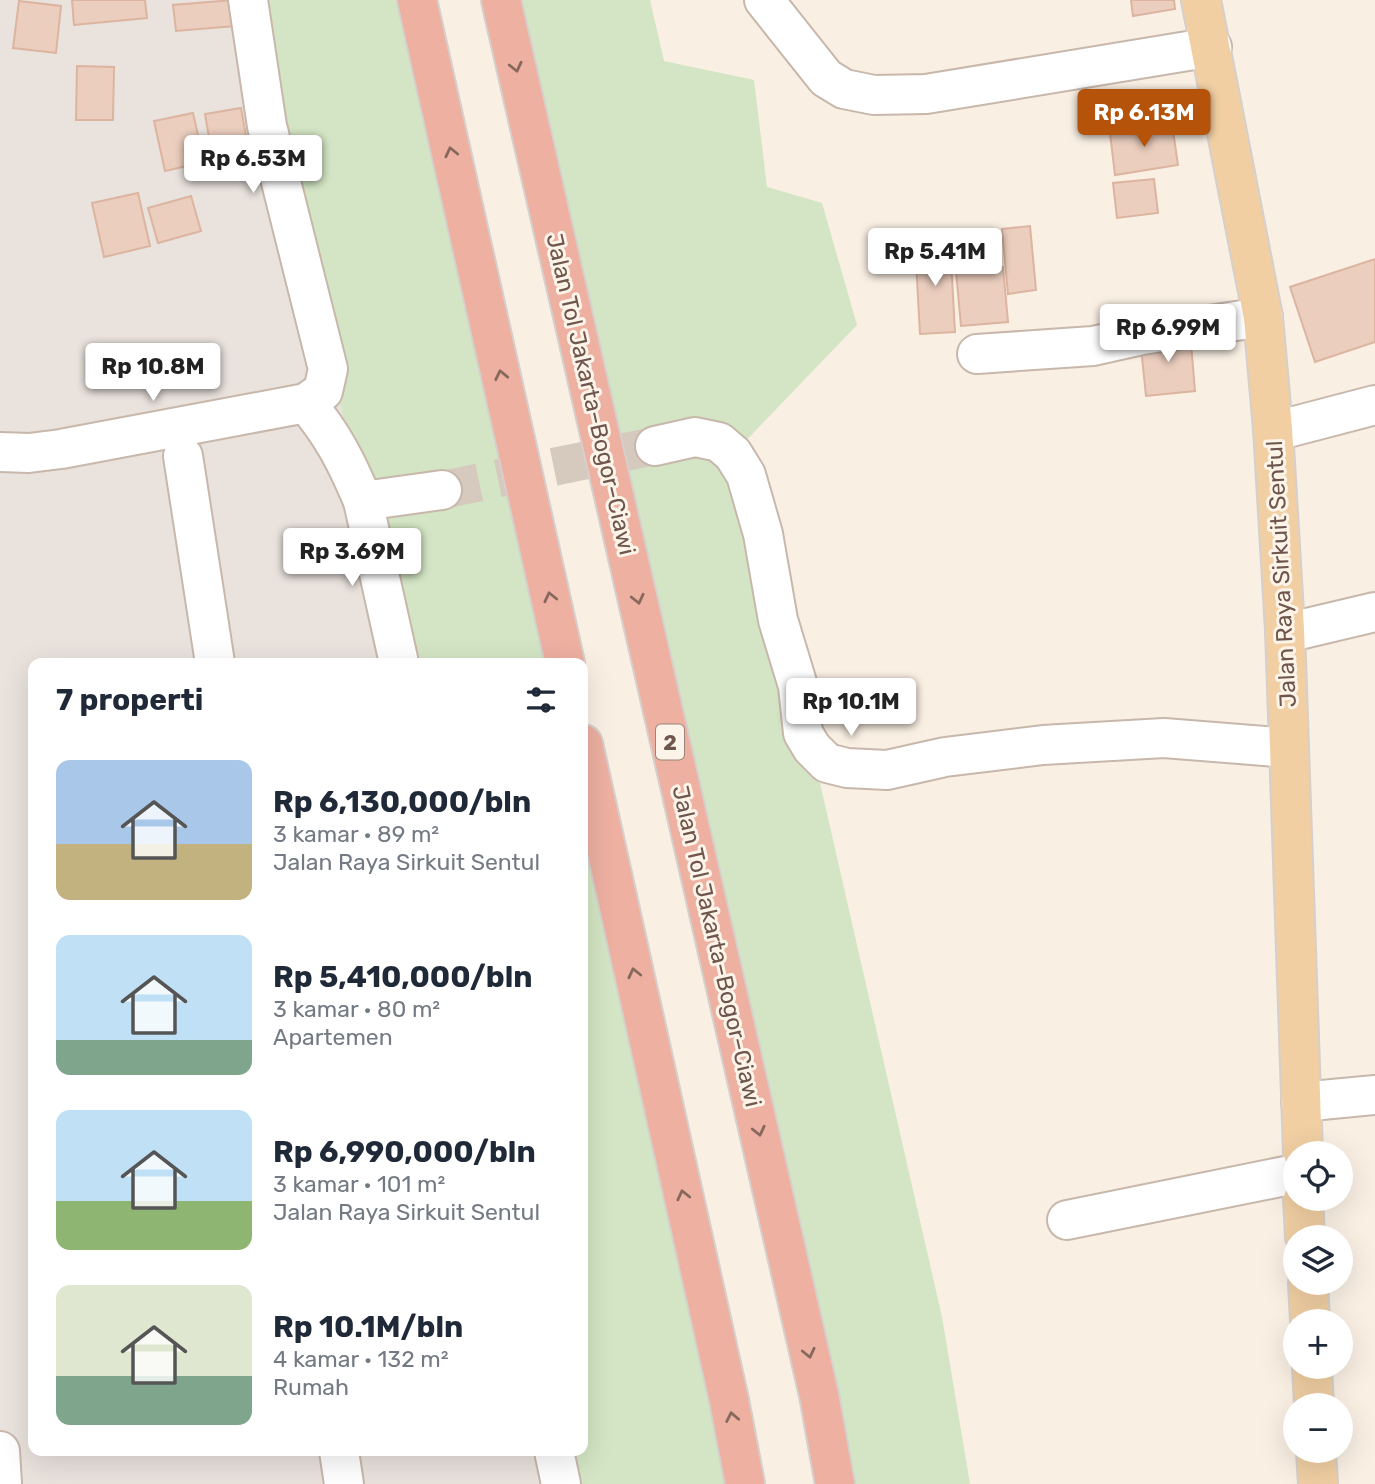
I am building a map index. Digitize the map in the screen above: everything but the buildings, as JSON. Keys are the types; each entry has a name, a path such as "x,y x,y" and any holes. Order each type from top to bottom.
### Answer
{"highway":[{"path":"417,0 564,658"},
{"name":"Jalan Tol Jakarta–Bogor–Ciawi","path":"501,0 813,1368 835,1484"},
{"path":"588,766 723,1373 745,1484"}],"main road":[{"name":"Jalan Raya Sirkuit Sentul","path":"1201,0 1263,317 1273,429 1285,630 1303,1141"},
{"path":"1317,1463 1318,1484"}],"street":[{"path":"0,452 61,450 306,403 323,391 328,369 267,126 248,0"},
{"path":"764,0 826,78 844,89 874,95 926,94 1212,47"},
{"path":"977,354 1093,346 1142,335 1263,317"},
{"path":"306,403 326,427 342,453 363,501 398,658"},
{"path":"1273,429 1292,427 1375,405"},
{"path":"655,446 695,437 719,442 733,454 747,475 763,534 778,621 798,686 803,733 812,748 827,763 847,768 887,771 945,757 1030,746 1164,738 1289,748"},
{"path":"183,456 214,658"},
{"path":"363,501 442,490"},
{"path":"1285,630 1303,629 1375,612"},
{"path":"1301,1102 1375,1095"},
{"path":"1068,1220 1283,1176"},
{"path":"1237,1209 1283,1201"},
{"path":"0,1451 2,1484"},
{"path":"340,1456 344,1484"},
{"path":"555,1456 561,1484"}],"shaded area":[{"path":"0,0 247,0 348,394 398,658 28,658 28,1456 548,1456 553,1484 0,1484"}],"green space":[{"path":"249,0 417,0 564,658 398,658"},
{"path":"501,0 650,0 664,61 754,80 767,187 822,203 857,325 733,454 812,748 942,1317 970,1484 831,1484"},
{"path":"588,766 744,1484 553,1484 547,1456 588,1456"}],"tunnel":[{"path":"442,490 655,446"}]}
